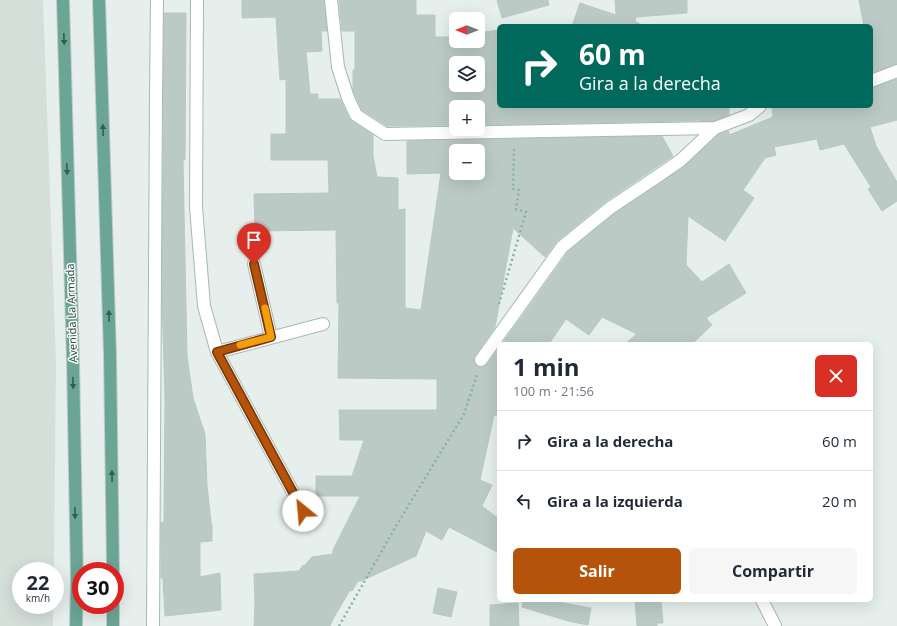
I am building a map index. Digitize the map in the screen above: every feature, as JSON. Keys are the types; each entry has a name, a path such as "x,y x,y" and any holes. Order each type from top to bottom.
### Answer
{"main road":[{"name":"Avenida La Armada","path":"63,0 73,370 77,581 76,626"},
{"path":"99,0 110,355 113,562"},
{"path":"113,614 114,626"}],"street":[{"path":"153,626 157,0"},
{"path":"197,0 196,207 204,306 217,352 303,511"},
{"path":"331,0 338,67 348,98 356,115 386,134 715,128 749,115 758,108"},
{"path":"873,80 897,71"},
{"path":"481,360 562,247 610,208 681,160 715,128"},
{"path":"254,264 271,337"},
{"path":"217,352 323,324"},
{"path":"763,602 775,626"}],"path":[{"path":"497,310 526,212 516,209 520,190 513,189 514,132"},
{"path":"339,626 396,526 464,414 481,360"}],"shaded area":[{"path":"0,0 43,0 56,362 54,562 12,562 12,614 53,614 53,626 0,626"}],"building":[{"path":"242,0 324,0 327,31 321,31 322,51 306,52 310,94 318,94 318,99 340,99 349,118 373,135 373,156 377,177 398,178 398,210 405,209 405,308 421,310 441,173 407,174 407,141 662,136 673,156 605,202 557,241 545,257 513,228 495,327 475,356 474,360 474,363 477,366 484,367 497,351 497,416 494,415 480,480 492,485 482,506 497,517 497,552 449,527 442,540 426,531 416,556 358,581 352,591 350,590 330,626 254,626 254,574 299,571 312,557 333,554 333,550 360,496 316,496 316,476 352,476 364,440 340,440 339,410 437,410 437,379 338,378 339,303 337,303 336,230 255,231 254,194 329,193 328,160 271,160 271,134 286,134 286,79 280,80 276,17 242,18"},
{"path":"339,0 416,0 416,15 435,15 435,37 449,37 449,48 485,48 485,32 497,30 497,108 729,108 729,115 714,121 699,120 485,125 485,100 449,100 449,125 387,126 362,110 353,90 353,70 355,70 355,31 342,31"},
{"path":"497,0 548,0 549,5 502,18"},
{"path":"615,0 687,0 687,13 636,17 635,22 639,24 573,24 580,3 616,15"},
{"path":"859,0 897,0 897,64 873,72 873,24 864,24"},
{"path":"164,13 186,13 185,160 183,160 187,356 193,398 205,434 207,485 212,526 212,541 200,542 200,577 220,573 221,610 165,616 163,578 161,578 161,523 164,522 165,399 162,298"},
{"path":"897,79 897,120 870,127 876,146 897,182 897,201 882,211 868,189 871,187 844,144 820,150 817,139 774,147 776,155 765,158 743,190 754,198 725,241 688,216 686,265 702,282 729,264 746,293 706,318 712,325 694,342 627,342 637,334 602,317 589,335 566,319 550,342 503,342 568,252 614,214 685,166 719,134 729,131 729,135 773,117 772,108 873,108 873,87"},
{"path":"438,588 457,592 451,617 433,613"},
{"path":"523,602 557,602 591,608 588,625 568,621 522,607"},
{"path":"635,602 661,602 663,623 657,623 657,626 637,626"},
{"path":"518,603 519,626 490,626 490,605"}],"slow traffic":[{"path":"240,345 271,337 265,308"}],"route":[{"path":"254,264 271,337 217,352 303,511"}]}
